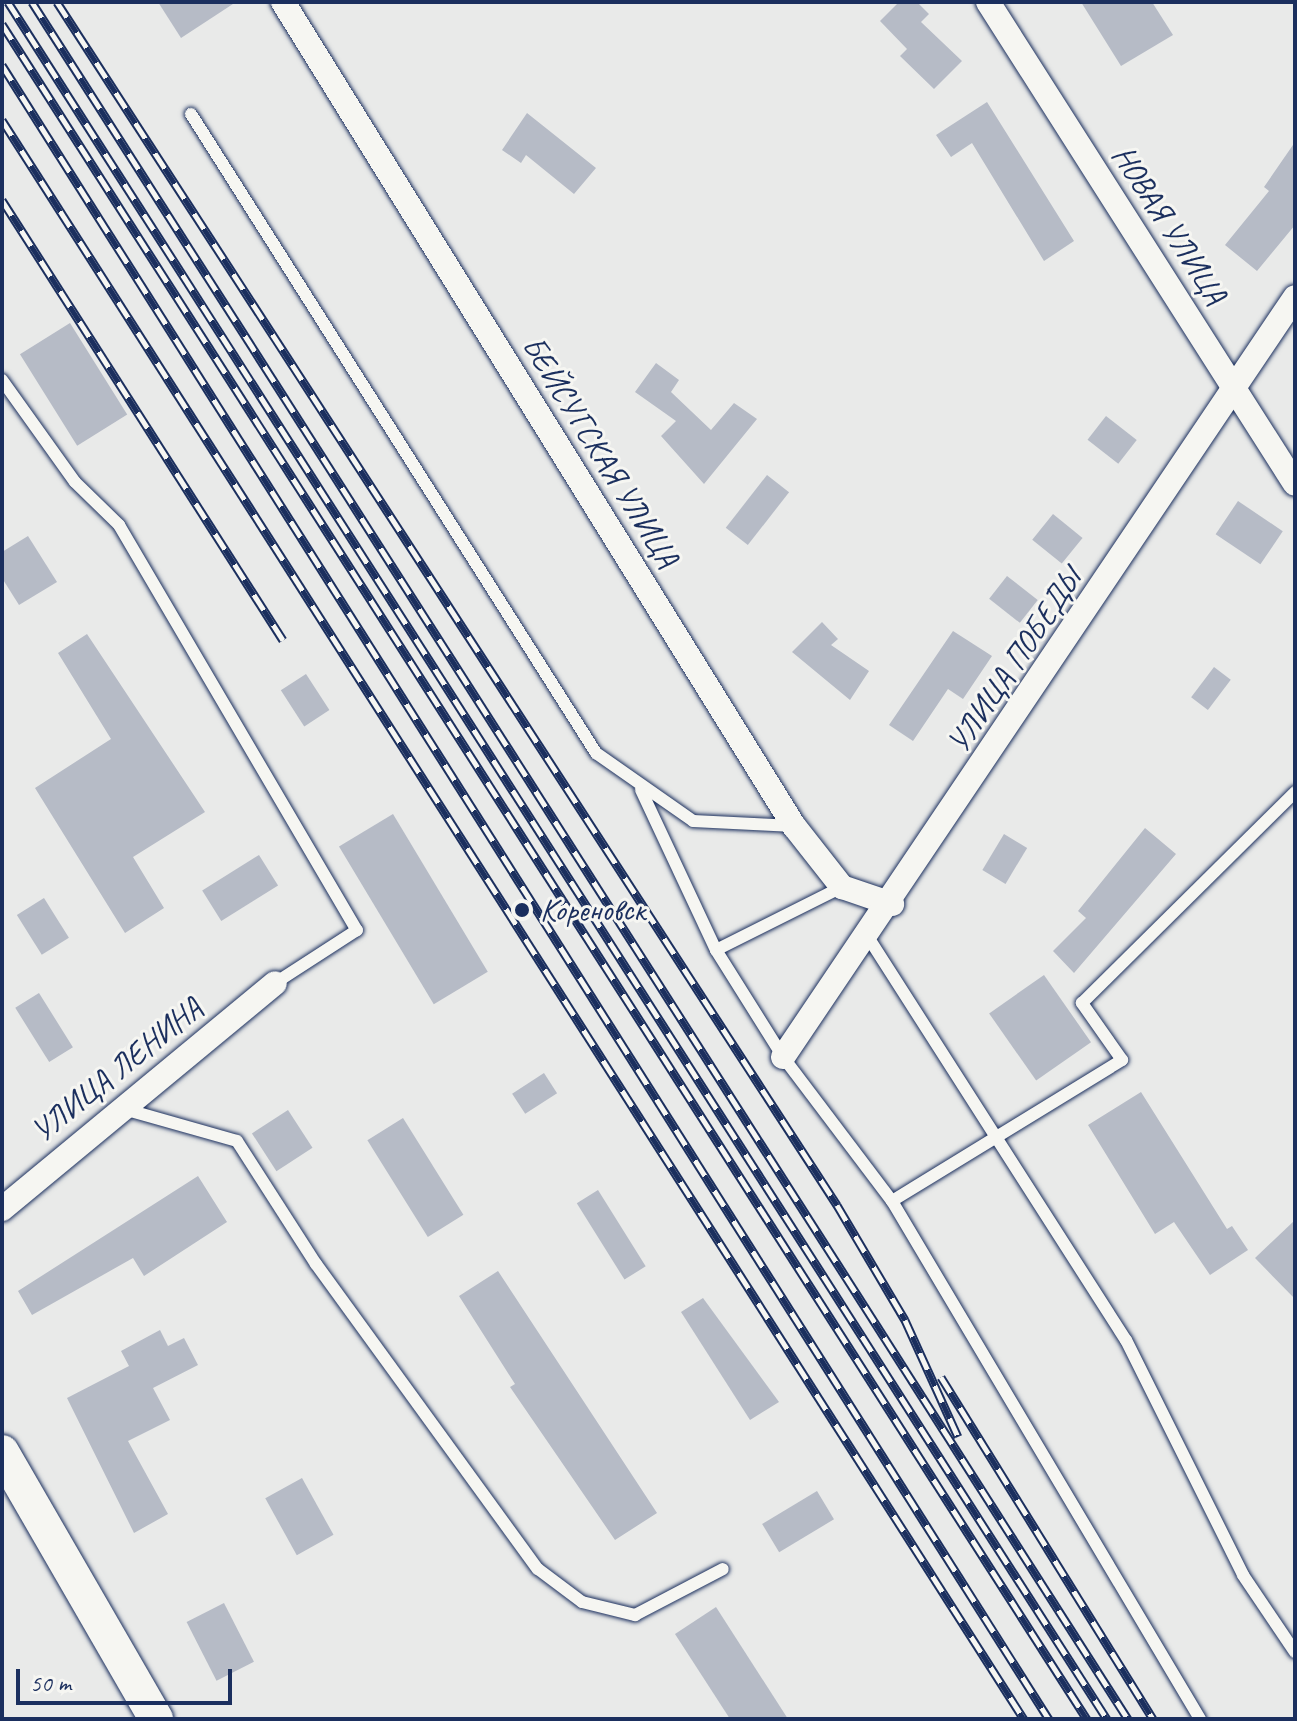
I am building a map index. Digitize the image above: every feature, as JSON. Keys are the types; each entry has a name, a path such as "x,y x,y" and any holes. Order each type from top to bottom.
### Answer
{"main road":[{"path":"2,1452 156,1719"}],"street":[{"name":"БЕЙСУГСКАЯ УЛИЦА","path":"283,2 794,826 842,887"},
{"name":"НОВАЯ УЛИЦА","path":"988,2 1295,484"},
{"name":"УЛИЦА ПОБЕДЫ","path":"783,1057 892,904 1295,297"},
{"path":"842,887 892,904"},
{"name":"УЛИЦА ЛЕНИНА","path":"2,1209 275,983"}],"lane":[{"path":"191,114 546,680 596,753 641,790 693,821 794,826"},
{"path":"2,380 75,482 119,525 357,930 275,983"},
{"path":"641,790 716,950 783,1057 892,1201 1200,1719"},
{"path":"892,1201 1122,1060 1082,1003 1295,792"},
{"path":"716,950 842,887"},
{"path":"868,937 1126,1340 1243,1575 1295,1652"},
{"path":"121,1108 237,1141 316,1264 538,1569 582,1602 635,1615 723,1569"}],"building":[{"path":"158,2 236,2 181,38"},
{"path":"899,2 917,2 929,14 921,22 962,61 934,89 900,56 907,49 880,21"},
{"path":"1081,2 1152,2 1173,35 1121,66"},
{"path":"987,102 1074,241 1044,261 972,143 951,157 936,135"},
{"path":"527,113 596,168 574,194 526,155 521,163 502,150"},
{"path":"1295,142 1295,225 1257,271 1225,245 1269,191 1264,187"},
{"path":"70,323 127,415 77,446 20,354"},
{"path":"656,363 679,380 671,392 711,430 734,403 757,419 704,484 661,436 676,421 635,392"},
{"path":"1106,416 1137,440 1118,464 1088,440"},
{"path":"767,475 789,492 748,545 726,528"},
{"path":"1238,501 1283,531 1260,564 1216,534"},
{"path":"1053,514 1083,538 1062,564 1032,540"},
{"path":"28,536 57,582 19,605 2,578 2,552"},
{"path":"1007,576 1038,600 1020,623 989,599"},
{"path":"822,622 838,639 831,645 869,671 850,700 792,652"},
{"path":"953,631 992,656 963,699 948,689 913,741 889,725"},
{"path":"87,634 205,812 133,857 164,908 125,933 35,788 111,739 58,653"},
{"path":"1214,667 1231,680 1208,710 1191,697"},
{"path":"306,674 329,710 304,726 281,690"},
{"name":"Кореновск","path":"393,814 488,972 434,1004 339,846"},
{"path":"1145,828 1176,854 1074,973 1053,951 1086,918 1078,911"},
{"path":"1004,834 1027,848 1006,884 982,870"},
{"path":"259,855 278,886 221,921 202,891"},
{"path":"44,898 69,938 42,955 17,915"},
{"path":"1044,975 1091,1042 1036,1081 989,1013"},
{"path":"39,993 73,1047 49,1062 15,1008"},
{"path":"544,1073 557,1093 525,1114 512,1094"},
{"path":"1141,1092 1227,1229 1232,1226 1248,1250 1210,1275 1174,1222 1155,1234 1088,1125"},
{"path":"288,1110 313,1148 276,1171 252,1133"},
{"path":"403,1118 463,1215 428,1237 367,1140"},
{"path":"198,1176 227,1222 144,1276 133,1258 32,1315 18,1291"},
{"path":"598,1190 646,1266 624,1280 577,1203"},
{"path":"1295,1220 1295,1299 1255,1258"},
{"path":"498,1271 657,1513 615,1540 510,1387 515,1384 459,1296"},
{"path":"703,1298 779,1402 750,1420 681,1312"},
{"path":"160,1330 168,1346 184,1338 198,1365 153,1388 170,1420 128,1441 168,1514 134,1533 67,1398 129,1366 121,1351"},
{"path":"302,1478 334,1535 297,1555 265,1498"},
{"path":"817,1491 834,1519 779,1552 762,1524"},
{"path":"224,1603 254,1662 217,1681 187,1622"},
{"path":"716,1607 788,1719 730,1719 675,1634"}],"railway":[{"path":"8,2 1107,1719"},
{"path":"32,2 1128,1719"},
{"path":"57,2 837,1205 905,1320 958,1437"},
{"path":"2,24 1087,1719"},
{"path":"2,65 1049,1719"},
{"path":"2,120 1024,1719"},
{"path":"2,200 283,640"},
{"path":"941,1377 1153,1719"}],"place":[{"name":"Кореновск","path":"522,910"}]}
